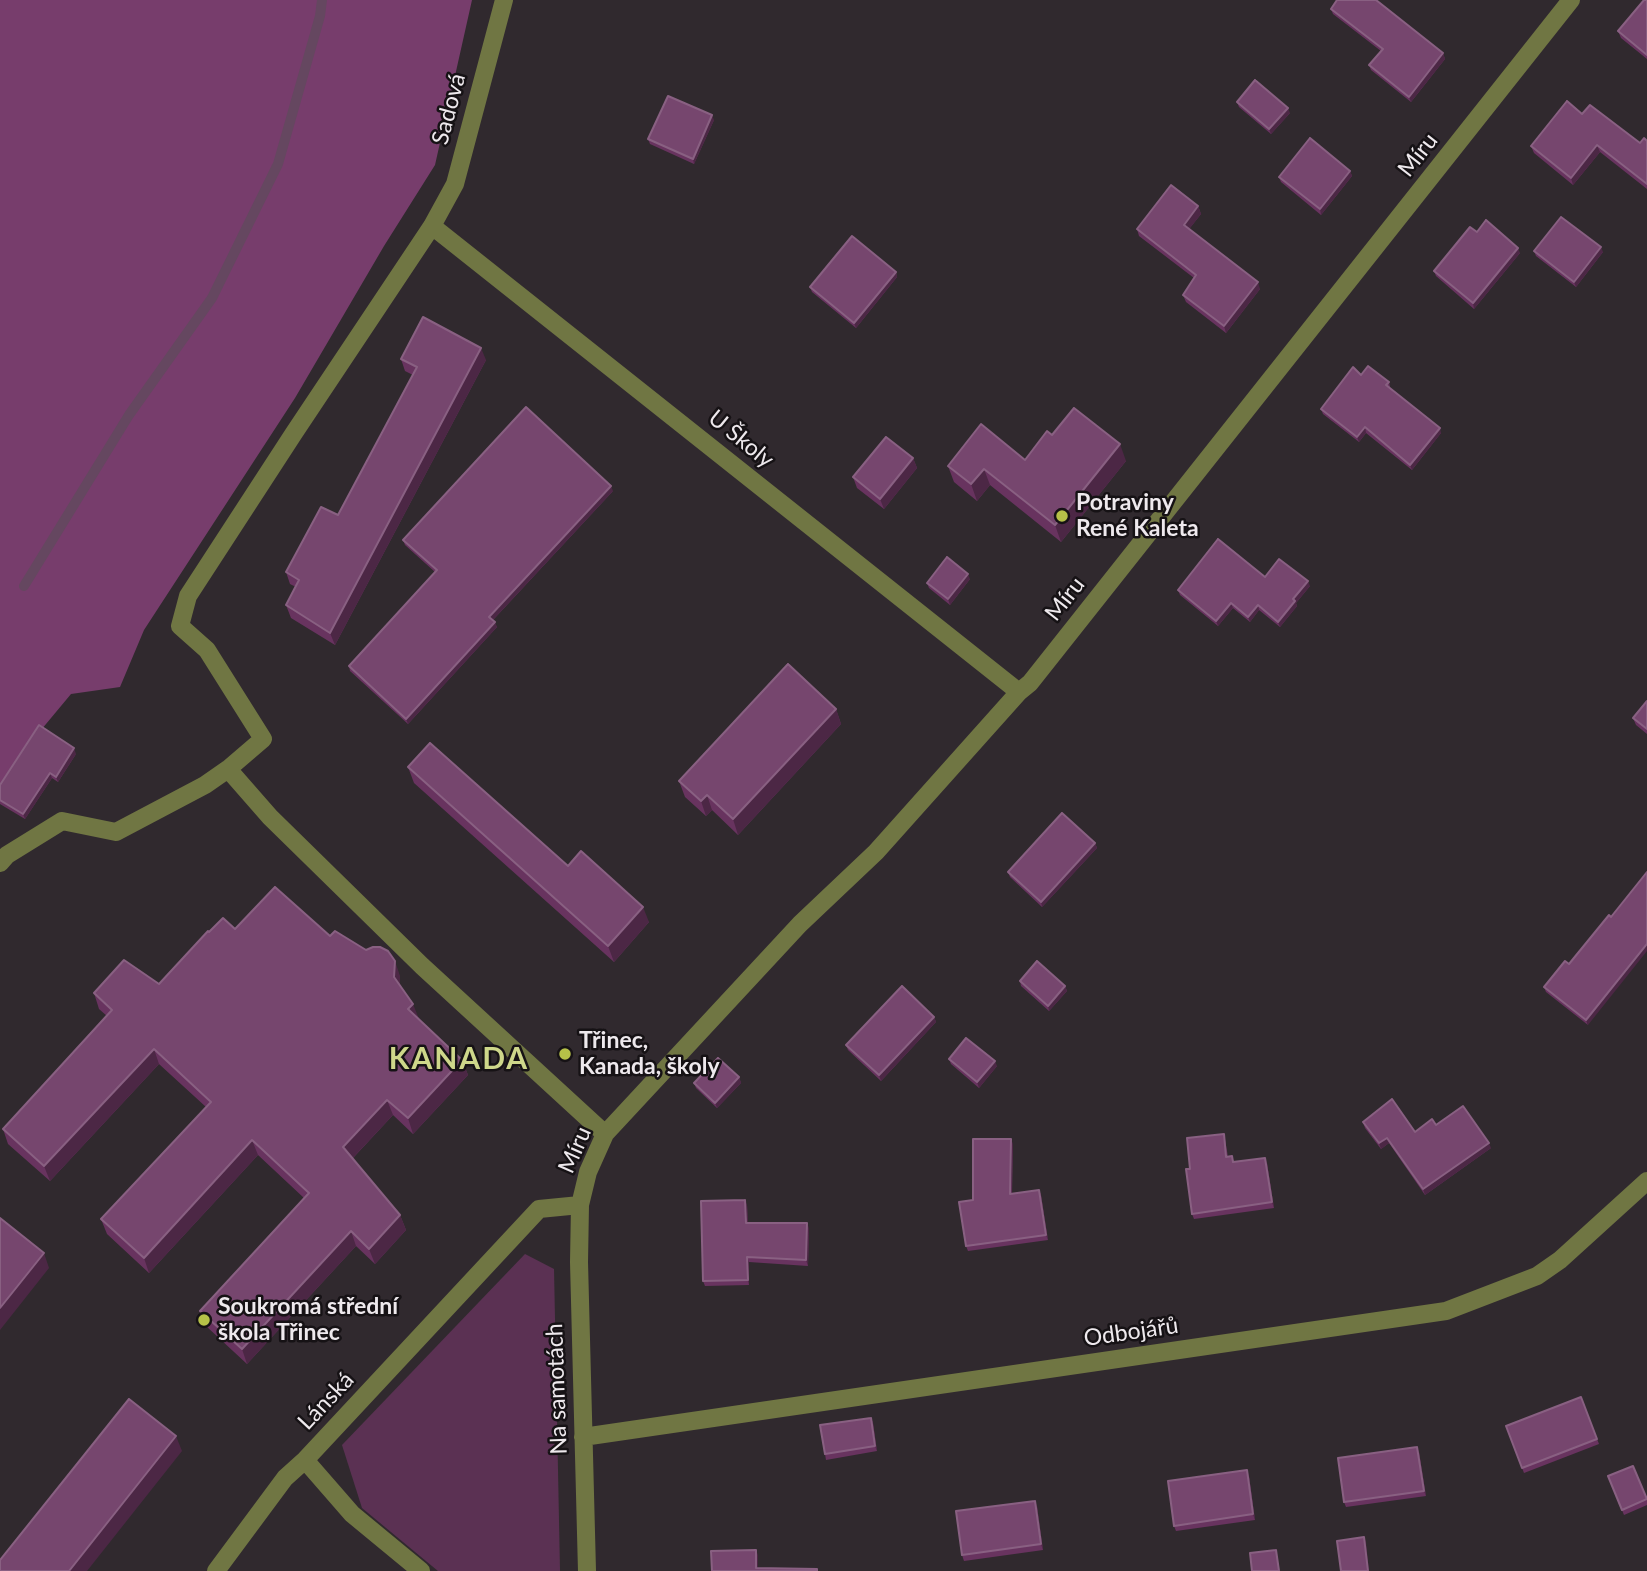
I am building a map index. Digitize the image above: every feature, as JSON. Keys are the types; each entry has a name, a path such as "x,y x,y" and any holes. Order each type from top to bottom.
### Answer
{"street":[{"name":"Sadová","path":"228,769 264,739 207,650 180,626 188,596 432,226 454,184 504,0"},
{"name":"Míru","path":"580,1205 588,1172 605,1134 800,924 876,852 1030,683 1572,0"},
{"name":"U Školy","path":"432,226 1019,692"},
{"path":"0,863 7,855 62,821 116,832 205,785 228,769 270,817 422,967 605,1134"},
{"name":"Odbojářů","path":"583,1437 1446,1311 1537,1276 1560,1260 1647,1181"},
{"name":"Na samotách","path":"580,1205 587,1571"},
{"name":"Lánská","path":"216,1571 285,1478 305,1460 539,1209 580,1205"},
{"path":"305,1460 352,1514 421,1571"}],"shaded area":[{"path":"0,0 472,0 435,165 295,398 144,630 120,687 71,694 41,730 0,793"},
{"path":"525,1254 554,1269 560,1571 438,1571 362,1508 342,1445"}],"building":[{"path":"1337,0 1376,0 1443,53 1409,97 1369,65 1383,49 1331,9"},
{"path":"1644,0 1647,0 1647,55 1618,31"},
{"path":"1255,80 1288,108 1269,129 1237,102"},
{"path":"668,96 712,115 693,159 648,139"},
{"path":"1567,101 1582,114 1590,105 1640,143 1644,138 1647,141 1647,184 1597,145 1571,178 1531,146"},
{"path":"1310,138 1350,171 1320,209 1279,177"},
{"path":"1171,185 1198,206 1184,225 1258,282 1224,326 1183,295 1196,275 1137,229"},
{"path":"1561,217 1601,247 1574,282 1534,251"},
{"path":"1486,220 1518,248 1473,303 1434,271 1470,227 1477,232"},
{"path":"852,236 896,272 854,323 810,287"},
{"path":"423,317 481,348 330,633 286,605 299,580 286,572 321,507 338,515 417,367 401,359"},
{"path":"1368,366 1389,382 1386,385 1440,428 1410,465 1365,427 1357,437 1321,409 1353,367 1361,375"},
{"path":"526,407 611,486 489,617 495,622 406,719 349,666 437,570 403,540"},
{"path":"1074,408 1120,444 1055,525 984,469 971,484 948,466 981,424 1025,460 1047,431 1052,435"},
{"path":"886,437 913,458 880,499 853,477"},
{"path":"1218,539 1265,577 1279,559 1308,581 1278,622 1258,605 1248,617 1231,603 1216,621 1178,590"},
{"path":"947,557 968,574 948,599 927,583"},
{"path":"788,664 836,709 733,819 707,795 701,801 679,781"},
{"path":"1647,701 1647,729 1633,718"},
{"path":"39,725 74,748 56,777 50,773 23,814 0,800 0,785"},
{"path":"430,743 568,866 581,851 643,907 608,946 408,767"},
{"path":"1062,813 1095,843 1041,902 1008,872"},
{"path":"1647,872 1647,944 1586,1020 1544,987 1565,961 1569,964"},
{"path":"275,887 330,936 335,931 366,950 380,947 388,951 395,961 394,977 413,1004 408,1009 462,1060 408,1118 387,1100 343,1147 400,1215 369,1249 351,1231 242,1349 200,1311 309,1193 252,1140 144,1258 101,1219 211,1102 154,1049 44,1166 3,1129 112,1010 94,993 124,960 159,984 223,918 235,929"},
{"path":"1037,961 1065,986 1048,1006 1020,981"},
{"path":"902,986 934,1017 879,1075 846,1045"},
{"path":"966,1038 995,1061 977,1082 949,1059"},
{"path":"718,1058 739,1077 715,1103 694,1083"},
{"path":"1392,1099 1415,1132 1432,1119 1436,1125 1463,1106 1489,1143 1423,1189 1387,1138 1379,1143 1363,1122"},
{"path":"1224,1134 1226,1157 1232,1156 1233,1162 1265,1158 1272,1202 1192,1214 1186,1169 1190,1169 1187,1138"},
{"path":"973,1139 1011,1139 1010,1194 1039,1190 1046,1235 966,1246 959,1202 973,1200"},
{"path":"745,1200 746,1223 807,1223 806,1260 747,1257 748,1280 703,1281 701,1201"},
{"path":"0,1218 44,1253 0,1308"},
{"path":"1581,1397 1597,1439 1522,1468 1506,1426"},
{"path":"129,1399 176,1436 69,1571 0,1571 0,1560"},
{"path":"871,1418 875,1446 825,1454 820,1425"},
{"path":"1417,1447 1424,1491 1344,1502 1338,1458"},
{"path":"1633,1466 1647,1499 1622,1510 1608,1476"},
{"path":"1247,1470 1253,1514 1174,1526 1168,1481"},
{"path":"1035,1501 1041,1544 962,1555 956,1511"},
{"path":"1364,1537 1368,1571 1341,1571 1337,1541"},
{"path":"756,1550 756,1568 817,1571 712,1571 711,1551"},
{"path":"1276,1550 1279,1571 1252,1571 1250,1553"}],"waterway":[{"path":"24,586 129,415 212,298 278,164 320,16 322,0"}],"place":[{"name":"Potraviny René Kaleta","path":"1062,516"},
{"name":"Třinec, Kanada, školy","path":"565,1054"},
{"name":"Soukromá střední škola Třinec","path":"204,1320"}],"district":[{"name":"KANADA","path":"459,1059"}]}
